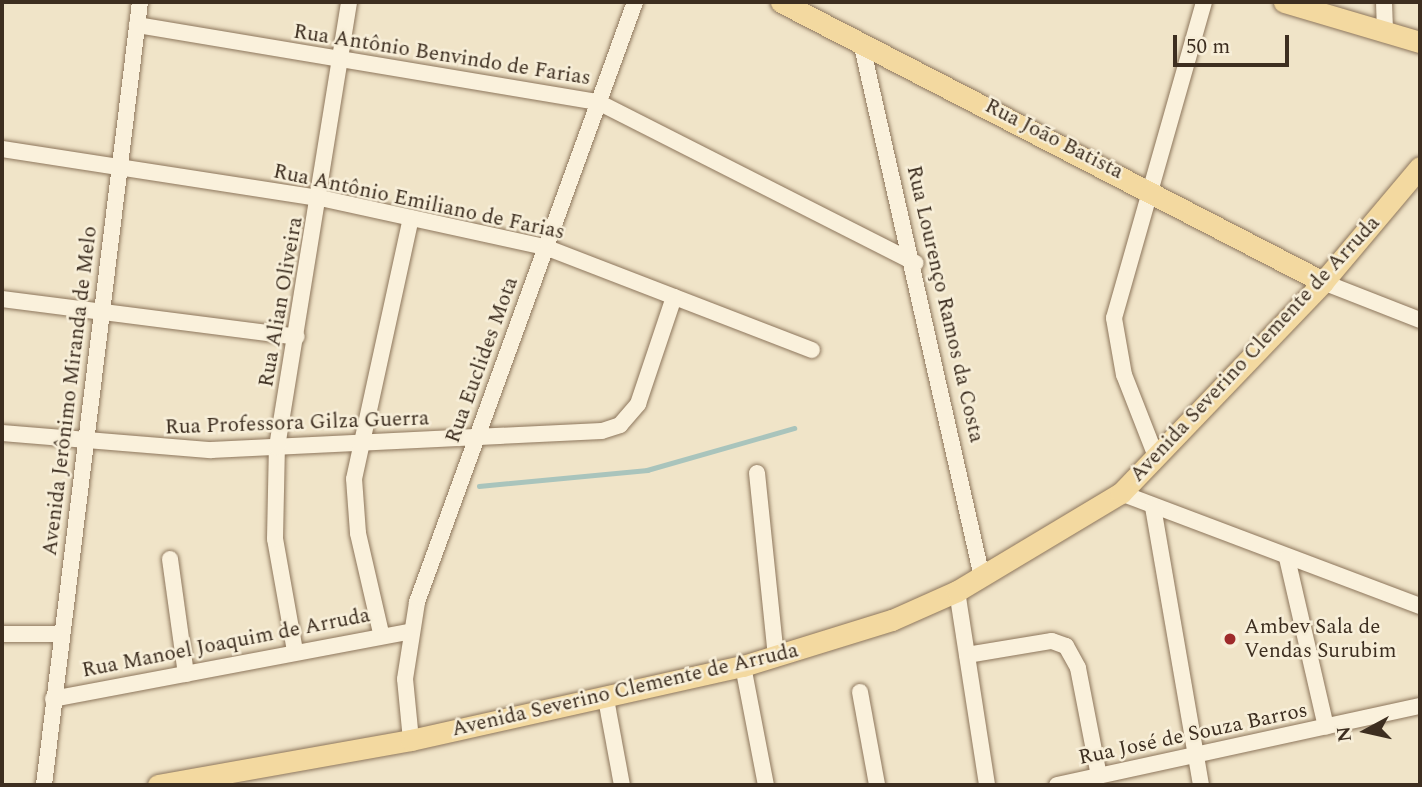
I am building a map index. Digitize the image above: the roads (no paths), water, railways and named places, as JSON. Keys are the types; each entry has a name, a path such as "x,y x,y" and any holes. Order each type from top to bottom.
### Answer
{"main road":[{"name":"Rua João Batista","path":"781,2 1150,187 1323,282"},
{"path":"1284,2 1385,34 1420,42"},
{"name":"Avenida Severino Clemente de Arruda","path":"158,785 411,740 606,699 743,666 892,620 957,591 1121,493 1157,459 1323,282 1420,167"}],"street":[{"name":"Avenida Jerônimo Miranda de Melo","path":"44,785 140,2"},
{"name":"Rua Alian Oliveira","path":"295,651 275,539 277,447 320,198 349,2"},
{"name":"Rua Euclides Mota","path":"411,740 408,632 476,437 635,2"},
{"path":"1157,459 1124,375 1114,318 1205,2"},
{"path":"1384,2 1385,34"},
{"name":"Rua Antônio Benvindo de Farias","path":"137,25 339,61 598,102 915,263"},
{"name":"Rua Lourenço Ramos da Costa","path":"861,42 915,263 982,577"},
{"name":"Rua Antônio Emiliano de Farias","path":"2,149 120,165 320,198 545,247 812,349"},
{"path":"381,633 355,503 362,442 411,218"},
{"path":"1323,282 1420,320"},
{"name":"Rua Professora Gilza Guerra","path":"2,433 153,449 277,447 476,437 620,425 638,404 674,297"},
{"path":"2,299 297,337"},
{"path":"757,473 775,656"},
{"path":"1121,493 1287,558 1420,606"},
{"path":"1153,507 1201,785"},
{"path":"1287,558 1326,727"},
{"path":"170,559 186,674"},
{"path":"957,591 987,785"},
{"name":"Rua Manoel Joaquim de Arruda","path":"53,699 381,633 408,632"},
{"path":"2,634 61,634"},
{"path":"967,655 1052,641 1066,646 1077,668 1099,776"},
{"path":"743,666 766,785"},
{"path":"860,692 877,785"},
{"path":"606,699 622,785"},
{"name":"Rua José de Souza Barros","path":"1057,785 1420,706"}],"waterway":[{"path":"479,486 647,470 794,428"}],"place":[{"name":"Ambev Sala de Vendas Surubim","path":"1230,639"}]}
